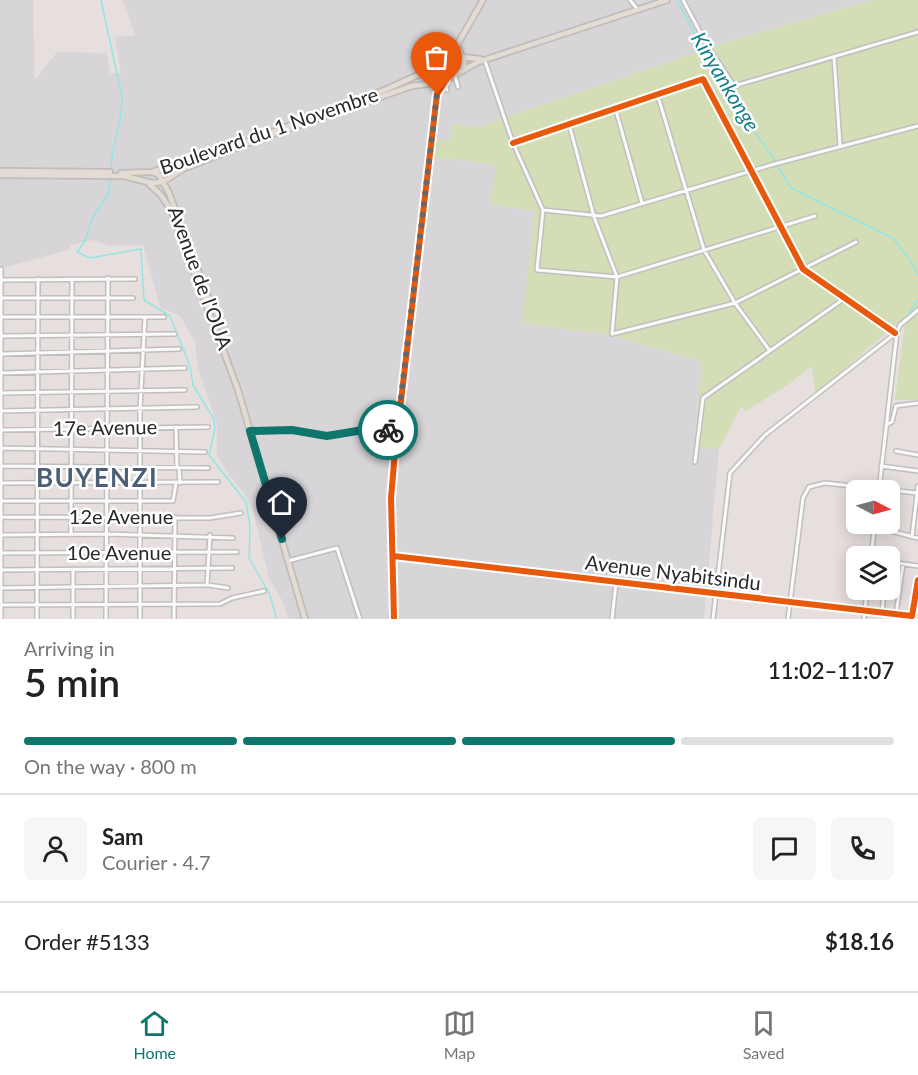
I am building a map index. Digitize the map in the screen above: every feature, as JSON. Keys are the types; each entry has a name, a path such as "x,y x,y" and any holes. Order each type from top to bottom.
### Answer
{"main road":[{"path":"464,71 465,63 457,48 483,0"},
{"path":"638,8 658,0"},
{"path":"444,56 483,60 667,0"},
{"name":"Boulevard du 1 Novembre","path":"0,173 149,172 220,153 340,109 387,89 428,69 460,40"},
{"name":"Boulevard du 1 Novembre","path":"340,109 428,83 445,82 483,60"},
{"path":"428,69 424,75 428,83"},
{"name":"Boulevard du 1 Novembre","path":"115,174 144,181 164,182 220,153"},
{"path":"144,181 149,172"},
{"name":"Avenue de l'OUA","path":"149,172 159,175 169,192 232,369 305,619"},
{"path":"169,192 173,176"},
{"name":"Avenue de l'OUA","path":"144,181 161,195 172,212 232,369"}],"street":[{"path":"630,0 638,8"},
{"path":"683,0 707,45 734,86 918,32"},
{"path":"834,57 840,146"},
{"path":"483,60 513,143 543,210 537,270 617,277 815,216"},
{"path":"455,76 458,87"},
{"path":"513,143 615,106 703,80 803,269 896,333"},
{"path":"437,94 445,82"},
{"path":"445,82 447,90"},
{"path":"394,619 391,498 437,94 436,87 428,83"},
{"path":"657,93 704,250 735,303 770,351"},
{"path":"615,106 642,203"},
{"path":"569,123 594,217 617,277 612,334 735,303 856,242"},
{"path":"543,210 594,217 752,170 918,126"},
{"path":"1,269 1,619"},
{"path":"106,619 105,466 108,278"},
{"path":"37,619 38,279"},
{"path":"71,535 72,279"},
{"path":"2,280 135,279"},
{"path":"1,298 133,298"},
{"path":"695,462 702,399 844,298"},
{"path":"880,480 896,333 900,325 918,310"},
{"path":"1,317 164,317"},
{"path":"140,619 140,409 142,334 145,317"},
{"path":"713,619 730,473 765,435 896,333"},
{"path":"1,336 175,334"},
{"path":"1,354 179,349"},
{"path":"1,373 185,368"},
{"path":"0,393 185,390"},
{"path":"889,400 896,406 918,403"},
{"path":"886,425 892,422 896,406"},
{"path":"0,411 197,407"},
{"name":"17e Avenue","path":"1,430 208,427"},
{"path":"1,501 105,499 173,501 178,468 176,428"},
{"path":"250,431 292,430 327,436 369,429 397,431"},
{"path":"1,448 205,452"},
{"path":"896,451 918,455"},
{"path":"1,466 207,468"},
{"path":"881,466 918,471"},
{"path":"177,484 218,482"},
{"path":"1,483 204,484"},
{"path":"788,619 803,498 806,490 813,484 846,486"},
{"path":"912,537 918,486"},
{"path":"900,491 917,493"},
{"name":"12e Avenue","path":"1,517 210,518 241,513"},
{"path":"174,619 175,517"},
{"path":"900,533 918,538"},
{"path":"1,535 140,534 233,537"},
{"path":"207,585 210,535"},
{"path":"288,561 337,548 360,619"},
{"name":"10e Avenue","path":"1,553 237,552"},
{"name":"Avenue Nyabitsindu","path":"393,556 906,617 914,614 918,580"},
{"path":"900,564 918,566"},
{"path":"900,586 903,564"},
{"path":"1,570 232,568"},
{"path":"72,619 73,570"},
{"path":"612,619 616,583"},
{"path":"0,588 207,585 228,588"},
{"path":"1,605 220,604 232,598 264,591"},
{"path":"864,619 866,600"},
{"path":"882,613 883,600"},
{"path":"896,615 898,600"}],"shaded area":[{"path":"0,0 33,0 35,80 57,52 107,53 110,74 121,73 115,37 135,35 123,0 872,0 739,38 476,127 452,124 450,141 436,140 434,157 498,165 490,204 535,211 523,323 611,335 702,362 694,447 719,449 704,619 305,619 303,614 302,619 288,619 283,602 269,578 253,511 245,494 231,478 217,455 217,423 198,370 195,342 180,316 160,307 143,245 110,246 93,240 70,245 69,250 2,268 0,393"}],"green space":[{"path":"872,0 918,0 918,400 895,400 905,323 899,322 815,394 812,366 789,384 746,411 741,407 719,449 694,447 702,362 611,335 522,323 535,211 490,204 497,165 434,157 436,140 450,140 452,124 477,127 739,38"}],"waterway":[{"path":"101,0 122,97 111,170"},
{"name":"Kinyankonge","path":"677,0 714,71 775,161"},
{"name":"Kinyankonge","path":"777,165 791,188 893,238 914,266 918,276"},
{"path":"110,178 108,195 92,218 85,241 77,252 90,258 141,249 144,300 170,316 190,366 193,385 214,419 215,429 209,455 246,502 250,526 249,558 269,593 277,619"},
{"path":"907,317 918,300"}],"cycle path":[{"path":"513,143 703,79 803,269 895,333"},
{"path":"394,619 391,498 395,452 437,94 446,80"},
{"path":"393,556 912,616 918,580"}],"way so far":[{"path":"388,430 397,431 437,94"}],"district":[{"name":"BUYENZI","path":"97,478"}],"route":[{"path":"282,539 250,431 292,430 327,436 347,435 369,429 388,430"}]}
